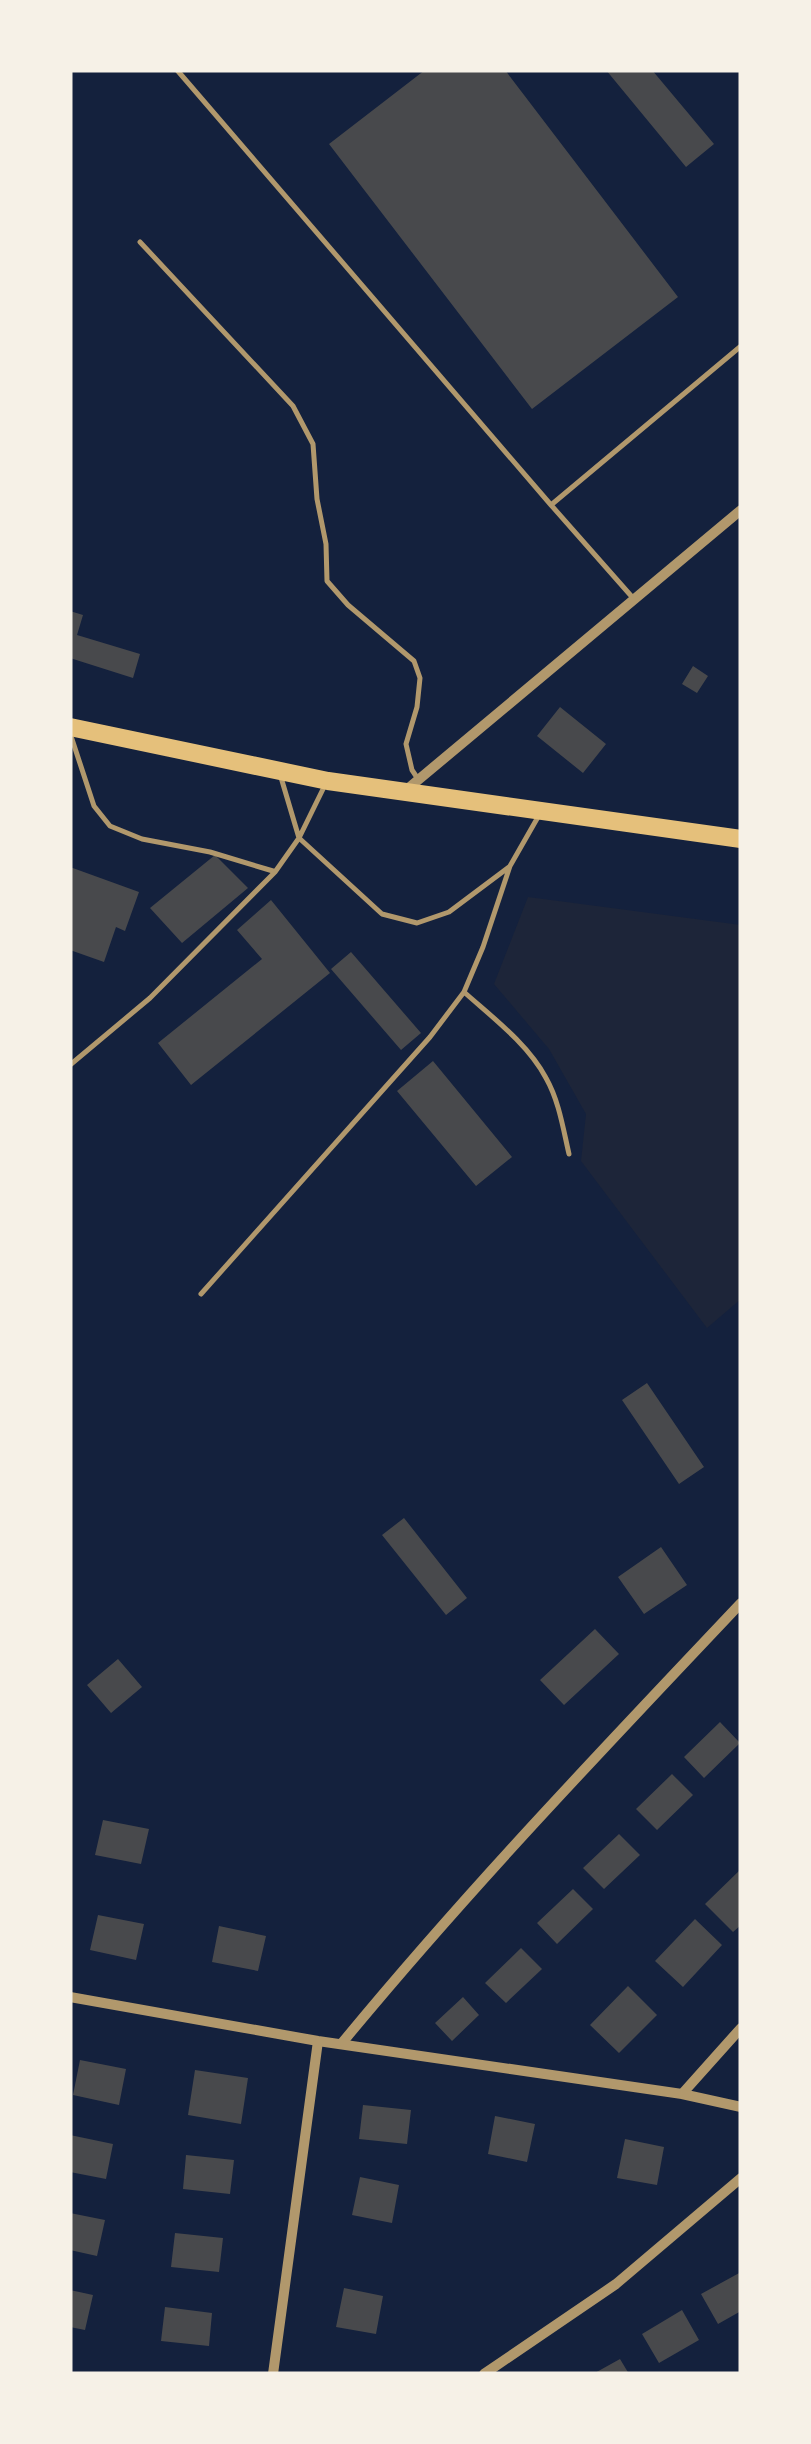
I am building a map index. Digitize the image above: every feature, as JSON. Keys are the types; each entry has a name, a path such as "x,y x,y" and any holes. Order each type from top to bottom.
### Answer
{"main road":[{"path":"70,730 328,780 412,786 542,810 741,839"}],"street":[{"path":"412,786 741,510"},
{"path":"342,2043 426,1941 741,1603"},
{"path":"70,1997 318,2042 682,2094 741,2107"},
{"path":"682,2094 741,2028"},
{"path":"272,2374 318,2042"},
{"path":"484,2374 616,2284 741,2178"}],"lane":[{"path":"177,70 634,599"},
{"path":"140,242 293,406 313,444 327,580 348,605 414,661 420,678 417,707 406,744 412,786"},
{"path":"551,505 741,346"},
{"path":"70,730 94,806 110,826 275,872"},
{"path":"279,771 299,838 382,914 417,923 450,912 510,866"},
{"path":"70,1064 150,998 275,872 299,838 328,780"},
{"path":"201,1294 430,1037 464,992 510,866 542,810"},
{"path":"464,992 505,1027 546,1075 569,1154"}],"shaded area":[{"path":"528,897 741,925 741,1299 707,1328 581,1161 586,1114 549,1049 494,984"}],"building":[{"path":"425,70 505,70 678,297 532,409 329,144"},
{"path":"606,70 652,70 714,144 686,167"},
{"path":"70,611 83,615 77,635 140,654 133,678 70,658"},
{"path":"693,666 708,676 697,693 682,684"},
{"path":"560,707 606,744 583,773 537,736"},
{"path":"215,855 248,888 182,943 150,908"},
{"path":"70,867 139,892 125,931 116,927 104,962 70,950"},
{"path":"271,900 330,973 191,1085 158,1043 262,959 237,930"},
{"path":"351,952 421,1033 401,1050 331,969"},
{"path":"433,1061 512,1157 476,1186 397,1091"},
{"path":"647,1383 704,1467 679,1484 622,1400"},
{"path":"404,1518 467,1598 446,1615 382,1535"},
{"path":"661,1547 687,1585 644,1614 618,1577"},
{"path":"595,1629 619,1654 564,1705 540,1680"},
{"path":"118,1659 142,1687 111,1713 87,1685"},
{"path":"720,1722 740,1743 704,1778 684,1757"},
{"path":"672,1774 693,1795 657,1830 636,1809"},
{"path":"103,1820 149,1829 141,1864 95,1855"},
{"path":"619,1834 640,1855 604,1889 583,1868"},
{"path":"741,1869 741,1925 733,1932 705,1904"},
{"path":"573,1889 593,1909 557,1944 537,1923"},
{"path":"98,1915 144,1924 136,1960 90,1950"},
{"path":"695,1919 722,1945 683,1987 655,1961"},
{"path":"219,1926 266,1936 258,1971 212,1962"},
{"path":"521,1948 542,1969 506,2003 485,1983"},
{"path":"628,1986 657,2015 619,2053 590,2025"},
{"path":"463,1997 479,2015 452,2041 435,2023"},
{"path":"80,2060 126,2069 119,2105 73,2095"},
{"path":"195,2070 248,2078 241,2124 188,2115"},
{"path":"363,2105 411,2110 407,2144 359,2139"},
{"path":"495,2116 535,2124 527,2162 488,2154"},
{"path":"70,2135 113,2144 106,2179 70,2172"},
{"path":"625,2139 664,2147 657,2185 617,2178"},
{"path":"186,2155 234,2160 230,2194 183,2189"},
{"path":"360,2177 399,2185 392,2223 352,2215"},
{"path":"70,2213 105,2220 97,2256 70,2250"},
{"path":"175,2233 223,2238 219,2272 171,2267"},
{"path":"741,2272 741,2311 718,2324 701,2294"},
{"path":"344,2288 383,2296 376,2334 336,2327"},
{"path":"70,2290 93,2295 85,2330 70,2327"},
{"path":"165,2307 212,2313 209,2346 161,2341"},
{"path":"682,2310 699,2340 659,2363 642,2334"},
{"path":"620,2359 629,2374 593,2374"}]}
